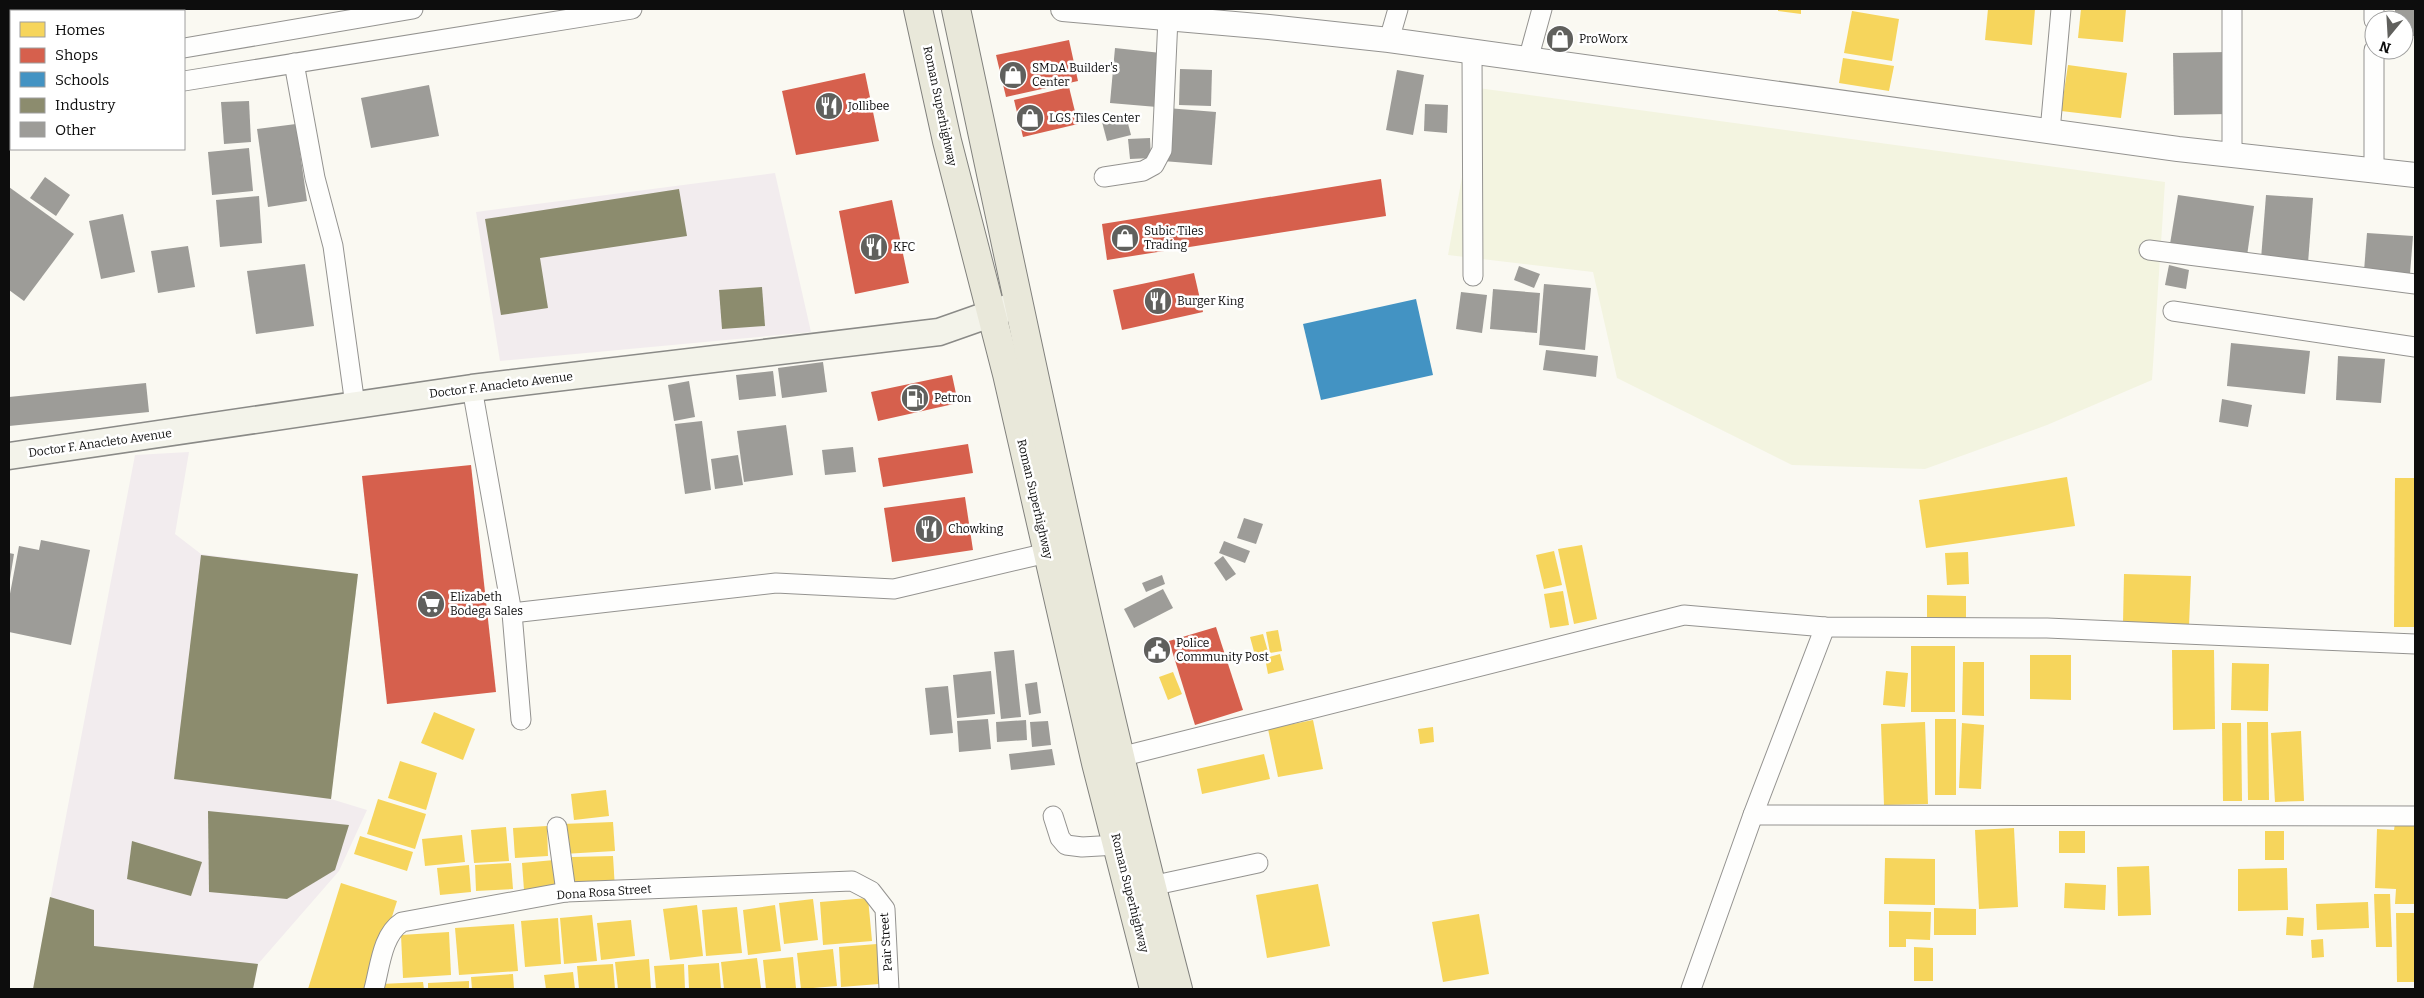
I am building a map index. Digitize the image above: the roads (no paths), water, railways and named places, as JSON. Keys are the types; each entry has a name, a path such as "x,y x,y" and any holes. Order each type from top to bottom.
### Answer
{"main road":[{"name":"Roman Superhighway","path":"918,9 946,141 991,312 1117,845 1154,989"},
{"name":"Roman Superhighway","path":"956,9 1071,548 1151,886 1178,989"},
{"name":"Doctor F. Anacleto Avenue","path":"9,456 472,388 939,332 991,312 1019,304"}],"street":[{"path":"185,48 413,9"},
{"path":"185,81 632,9"},
{"path":"1063,9 1389,40 1472,53 2232,155 2415,175"},
{"path":"1389,40 1398,9"},
{"path":"1528,60 1542,9"},
{"path":"2050,131 2061,9"},
{"path":"2232,9 2232,155"},
{"path":"1104,177 1143,172 1154,165 1162,150 1168,18"},
{"path":"1472,53 1473,276"},
{"path":"2374,60 2374,170"},
{"path":"294,63 315,178 333,246 355,405"},
{"path":"2149,250 2415,284"},
{"path":"2173,311 2415,347"},
{"path":"472,388 512,613 521,720"},
{"path":"512,613 776,583 894,589 1047,553"},
{"path":"1120,757 1684,615 1825,628 2047,628 2415,644"},
{"path":"1691,989 1753,815 1825,628"},
{"path":"1753,815 2415,816"},
{"path":"1052,816 1060,838 1066,845 1082,847 1117,845"},
{"path":"557,827 566,892"},
{"path":"1151,886 1258,863"},
{"name":"Dona Rosa Street","path":"374,989 389,936 394,928 402,922 566,892 852,881"},
{"name":"Pair Street","path":"852,881 871,891 885,909 889,989"}],"place":[{"name":"ProWorx","path":"1560,39"},
{"name":"SMDA Builder's Center","path":"1013,75"},
{"name":"Jollibee","path":"829,106"},
{"name":"LGS Tiles Center","path":"1030,118"},
{"name":"Subic Tiles Trading","path":"1125,238"},
{"name":"KFC","path":"874,247"},
{"name":"Burger King","path":"1158,301"},
{"name":"Petron","path":"915,398"},
{"name":"Chowking","path":"929,529"},
{"name":"Elizabeth Bodega Sales","path":"431,604"},
{"name":"Police Community Post","path":"1157,650"}]}
